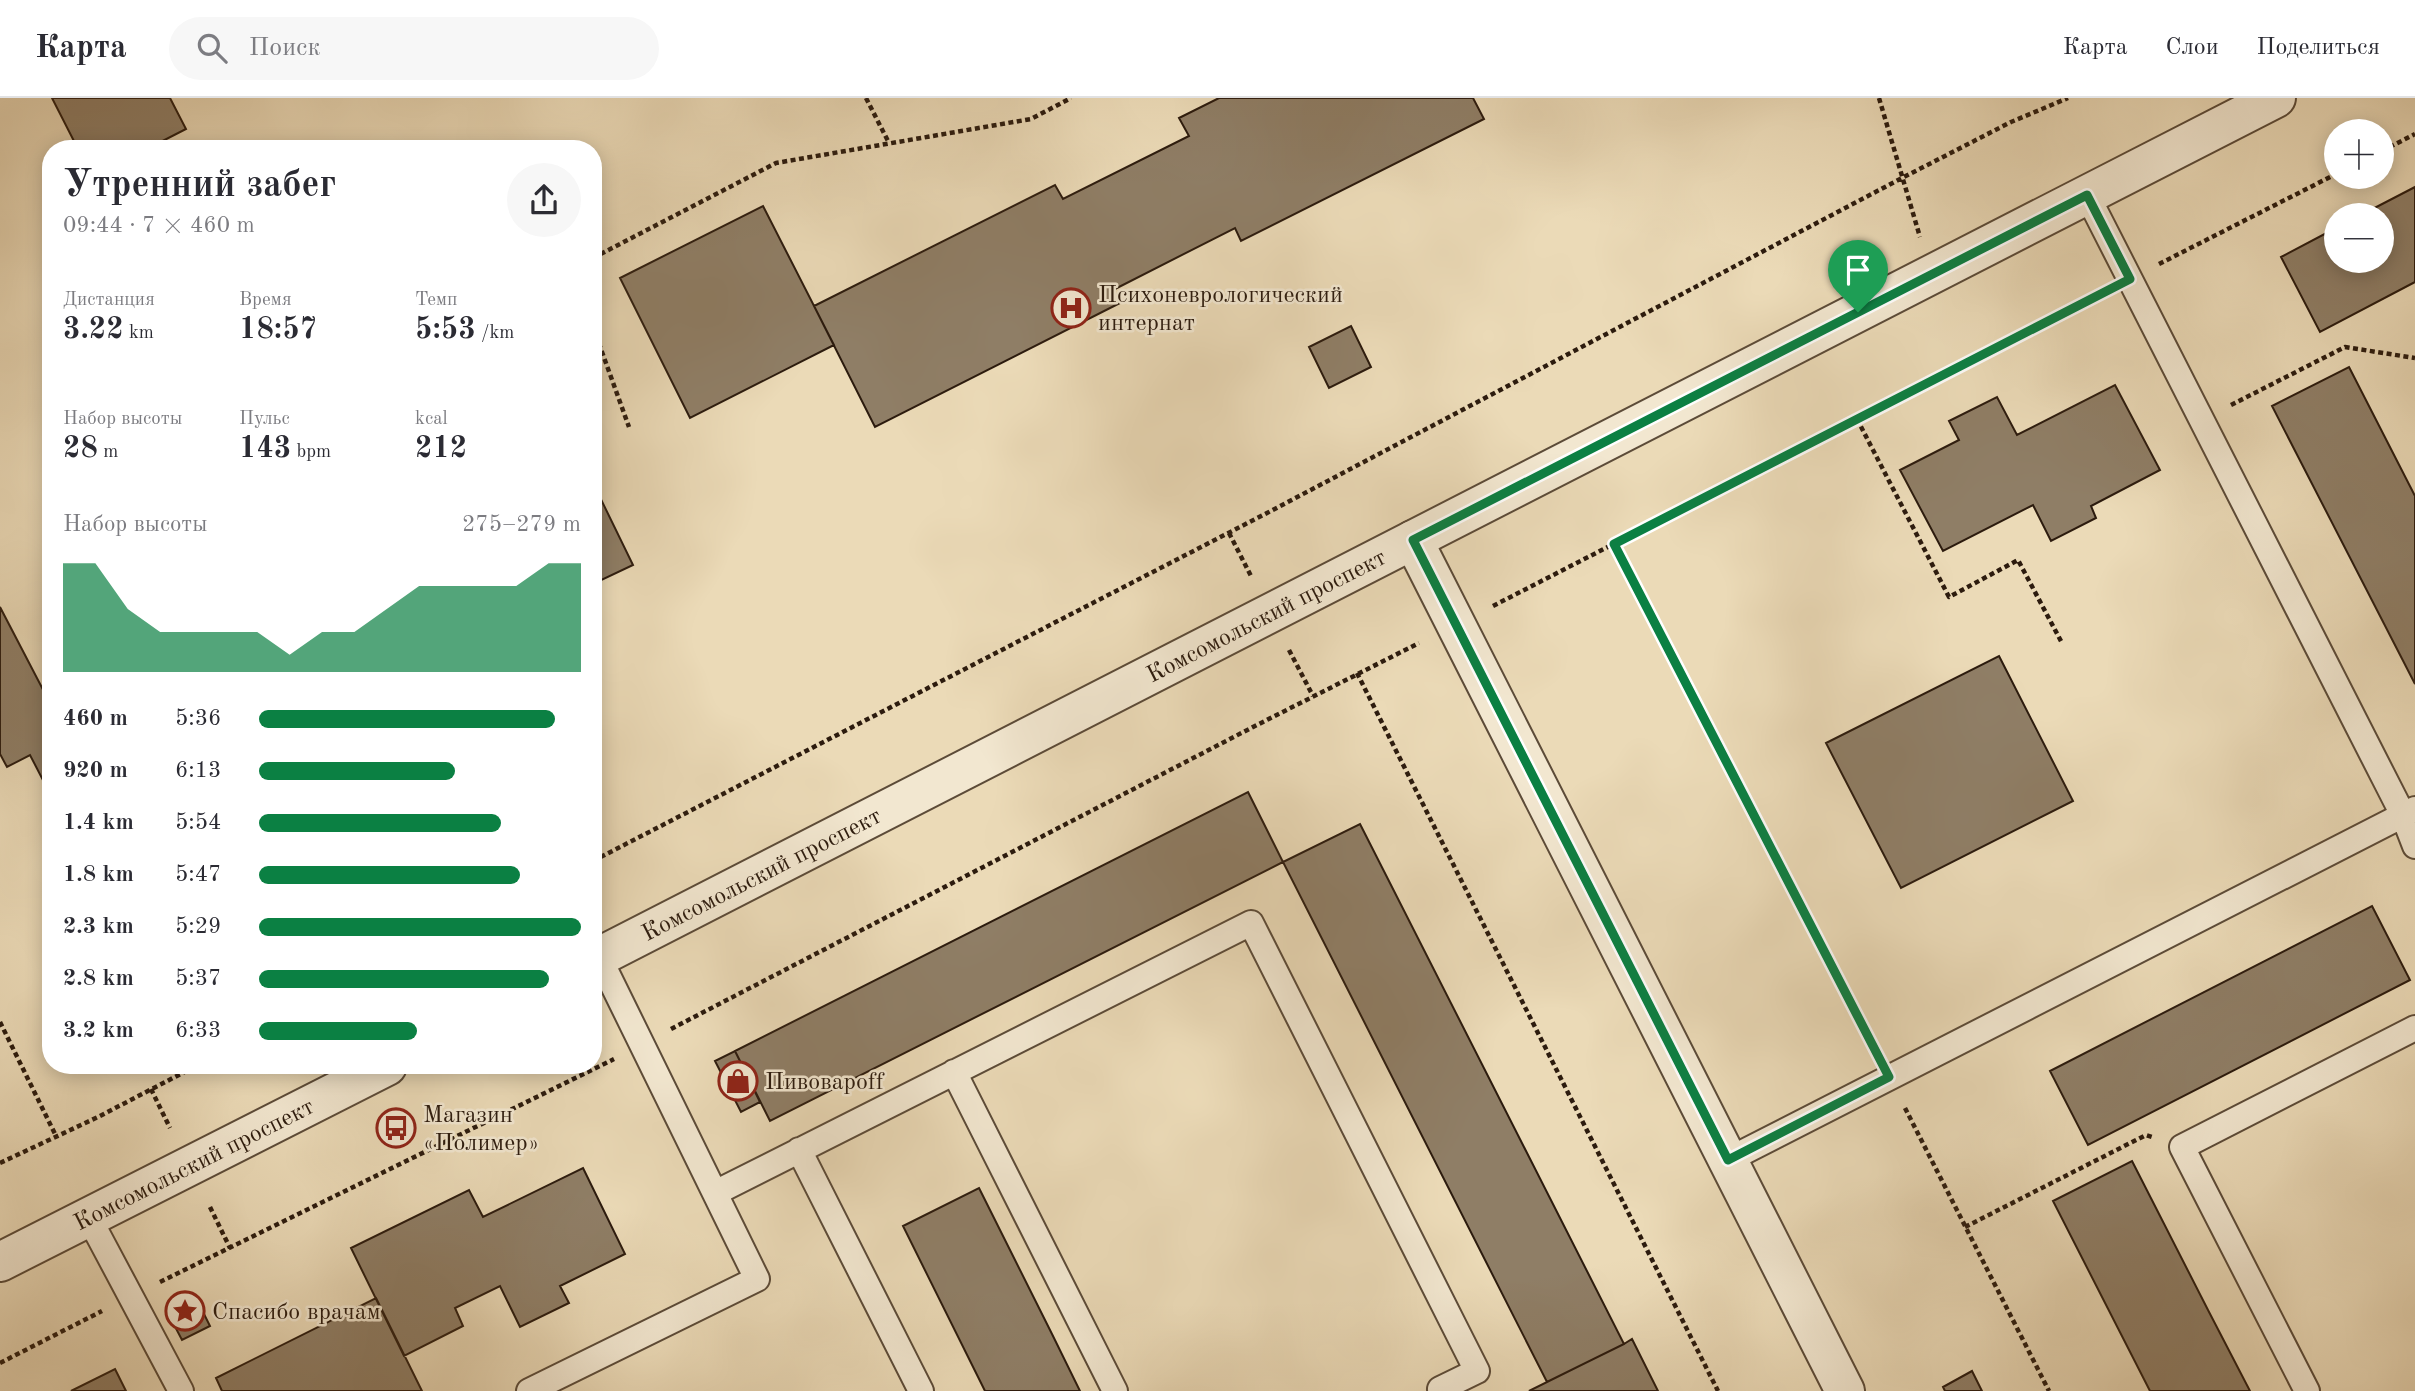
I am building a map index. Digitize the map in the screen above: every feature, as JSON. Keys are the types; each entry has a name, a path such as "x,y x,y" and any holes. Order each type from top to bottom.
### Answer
{"street":[{"name":"Комсомольский проспект","path":"602,955 2276,98"},
{"path":"1413,540 1845,1391"},
{"name":"Комсомольский проспект","path":"0,1262 371,1074"}],"lane":[{"path":"2087,195 2202,420 2409,812 2415,846"},
{"path":"1728,1160 2409,812"},
{"path":"715,1193 1251,923 1477,1371 1440,1389 1441,1391"},
{"path":"529,1391 757,1279 602,969"},
{"path":"2307,1391 2182,1147 2415,1028"},
{"path":"954,1072 1115,1391"},
{"path":"799,1150 921,1391"},
{"path":"89,1218 181,1391"}],"path":[{"path":"866,98 889,143"},
{"path":"602,253 776,163 1031,119 1071,98"},
{"path":"1878,98 1932,274"},
{"path":"602,855 1229,533 1902,177 2011,122 2068,98"},
{"path":"2394,145 2415,134"},
{"path":"602,1065 1357,673 1456,625 2324,180"},
{"path":"2202,420 2344,347 2415,358"},
{"path":"602,352 629,427"},
{"path":"1857,419 1949,597 2018,560 2062,643"},
{"path":"1229,533 1253,579"},
{"path":"1614,544 2049,1391"},
{"path":"1287,645 1313,696"},
{"path":"1357,673 1718,1391"},
{"path":"0,1022 56,1136"},
{"path":"0,1163 180,1074"},
{"path":"0,1363 583,1074"},
{"path":"151,1089 170,1128"},
{"path":"1965,1227 2146,1135 2182,1147"},
{"path":"210,1207 230,1248"}],"building":[{"path":"52,98 170,98 186,129 165,140 73,140"},
{"path":"1219,98 1473,98 1484,119 1241,241 1235,228 1113,290 1120,303 875,427 814,306 1055,185 1063,199 1189,136 1179,118"},
{"path":"2415,187 2415,282 2320,332 2281,257 2324,234 2324,273 2394,273 2394,203 2384,203"},
{"path":"763,206 834,345 690,418 620,278"},
{"path":"1351,326 1371,367 1329,388 1309,347"},
{"path":"2349,367 2415,496 2415,684 2272,406"},
{"path":"2115,385 2160,470 2091,506 2096,518 2051,541 2033,505 1943,551 1900,470 1959,440 1949,421 1997,397 2017,435"},
{"path":"602,501 633,565 602,580"},
{"path":"0,607 42,688 42,778 30,755 7,767 0,754"},
{"path":"1999,656 2073,801 1901,888 1826,743"},
{"path":"1248,792 1283,862 770,1121 735,1051"},
{"path":"1360,824 1624,1344 1547,1382 1283,862"},
{"path":"2372,906 2410,980 2088,1145 2050,1071"},
{"name":"Пивовароff","path":"735,1051 760,1102 741,1112 715,1061"},
{"path":"2132,1161 2250,1391 2150,1391 2053,1201"},
{"path":"583,1168 625,1254 560,1286 569,1303 520,1327 500,1286 455,1308 463,1326 404,1356 351,1248 469,1190 483,1217"},
{"path":"979,1188 1080,1391 985,1391 903,1226"},
{"path":"376,1298 422,1391 222,1391 216,1378"},
{"path":"199,1304 210,1326 182,1340 171,1319"},
{"path":"1632,1339 1658,1391 1529,1391 1624,1344"},
{"path":"115,1369 126,1391 71,1391"},
{"path":"1972,1371 1982,1391 1945,1391 1943,1387"}],"place":[{"name":"Психоневрологический интернат","path":"1071,308"},
{"name":"Пивовароff","path":"738,1081"},
{"name":"Магазин «Полимер»","path":"396,1128"},
{"name":"Спасибо врачам","path":"185,1311"}],"route":[{"path":"2087,195 2130,279 1614,544 1889,1077 1728,1160 1413,540 1858,312 2087,195"}]}
